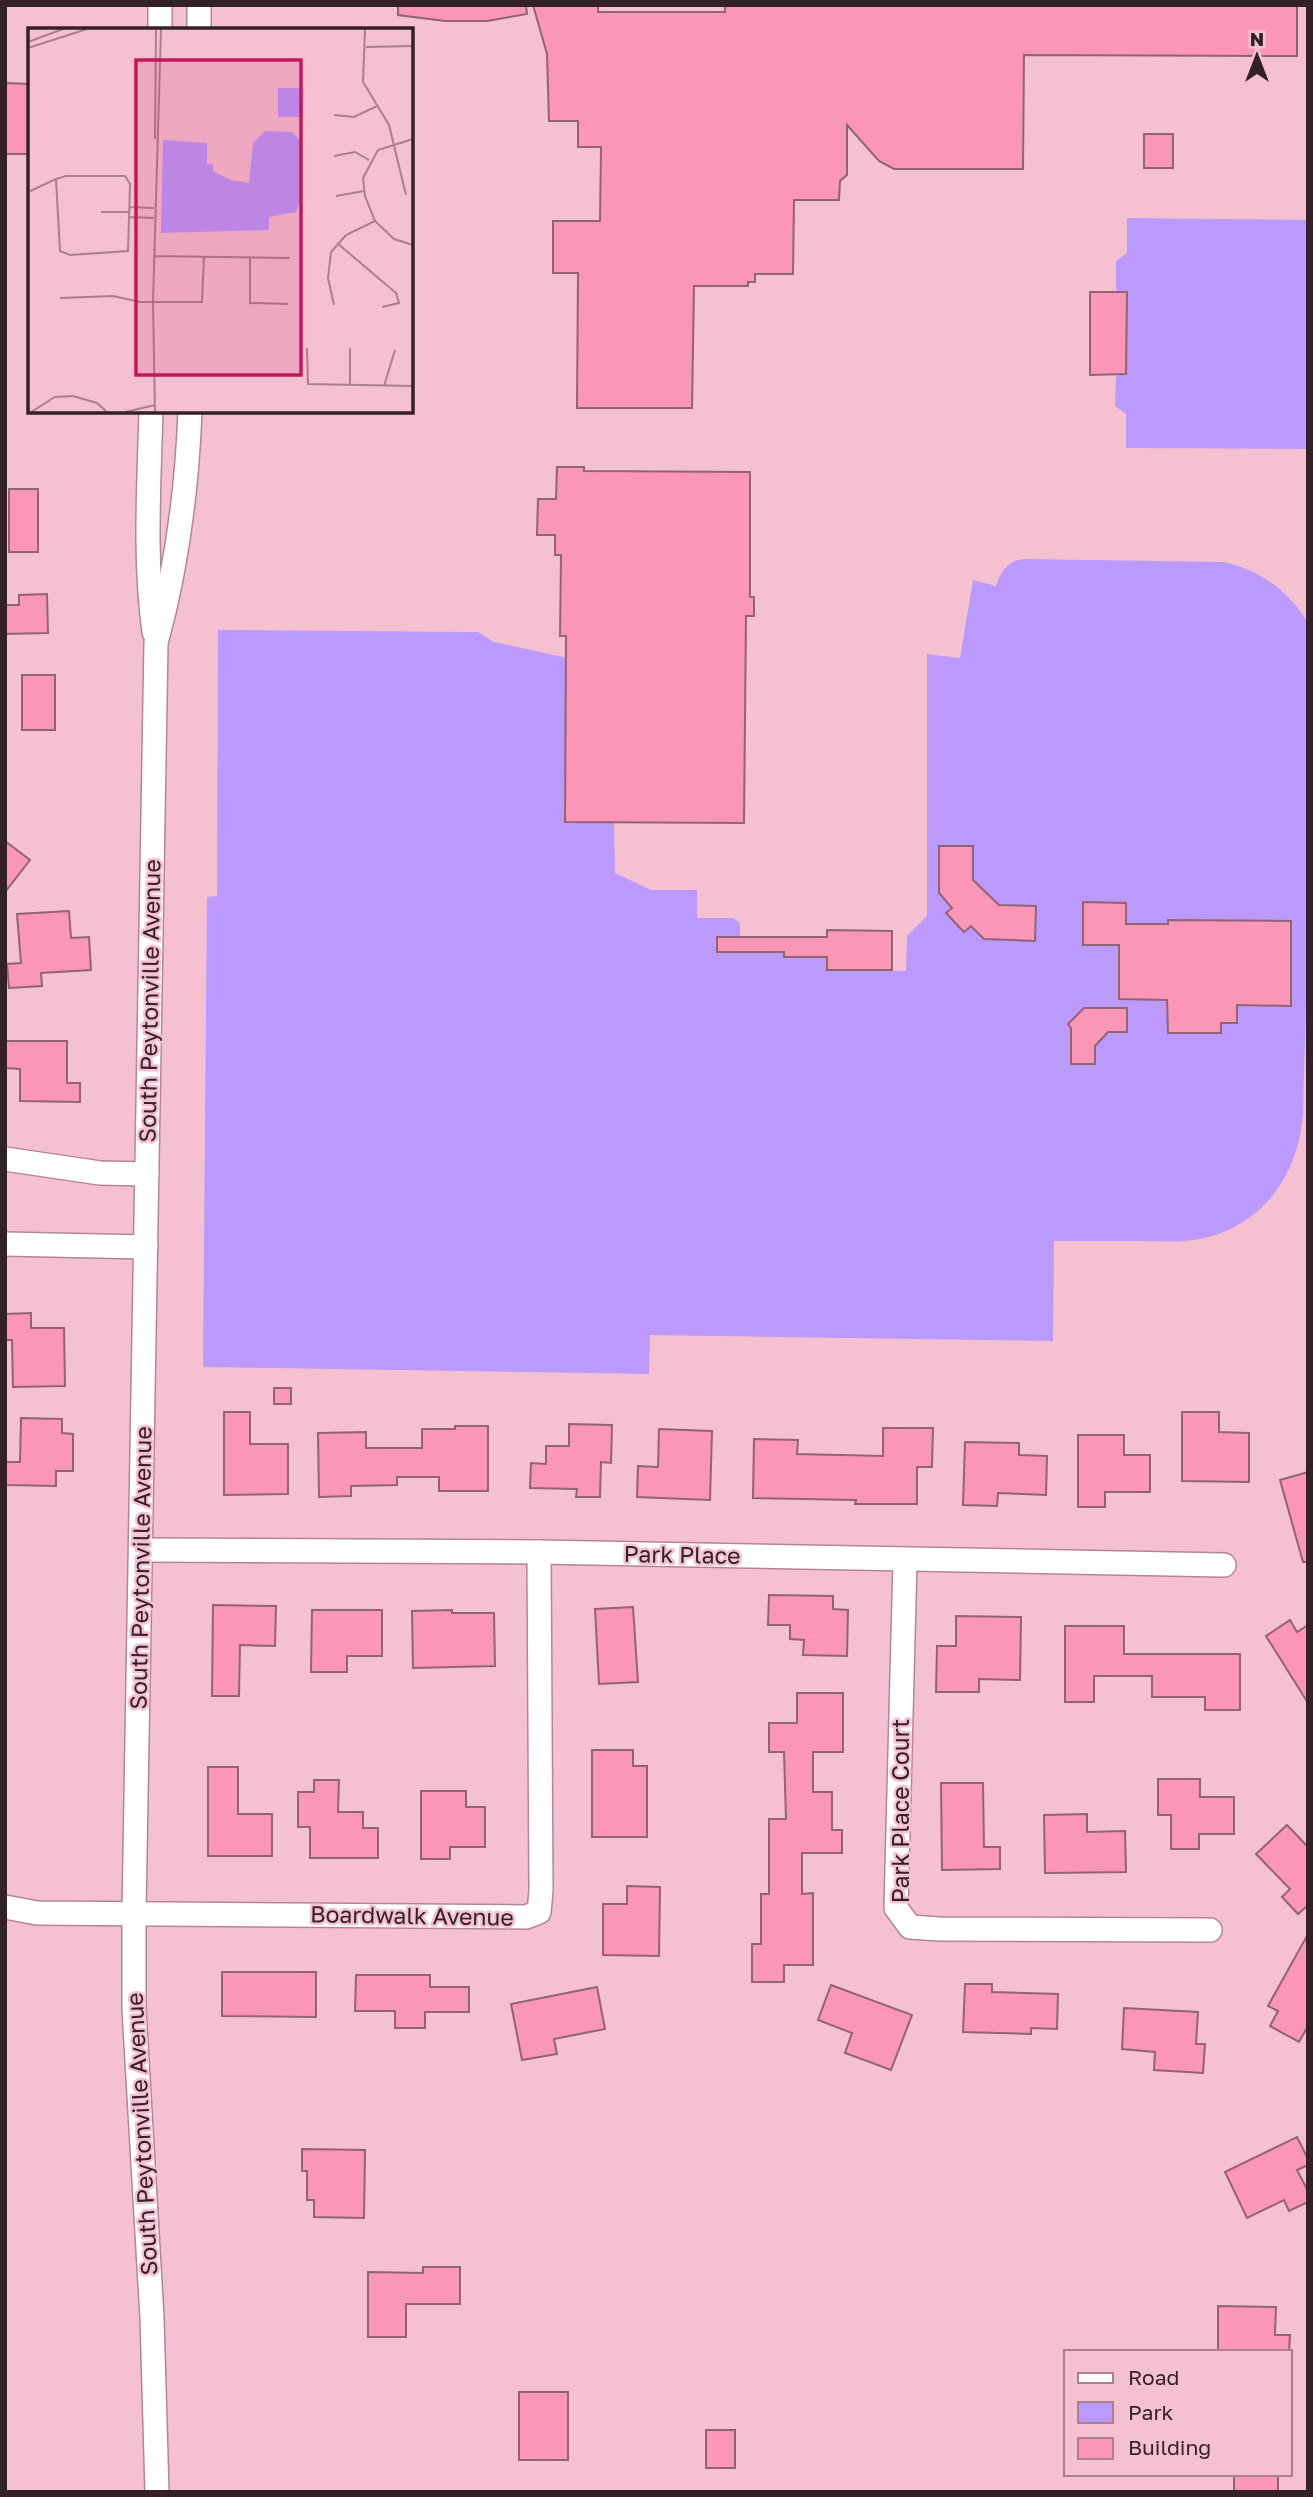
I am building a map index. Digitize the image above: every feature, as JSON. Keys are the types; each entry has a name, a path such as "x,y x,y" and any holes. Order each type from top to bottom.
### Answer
{"street":[{"path":"160,5 160,28"},
{"path":"199,28 200,5"},
{"name":"South Peytonville Avenue","path":"151,413 148,523 150,593 156,643 134,2008 152,2318 157,2492"},
{"name":"South Peytonville Avenue","path":"156,643 174,572 187,467 190,413"},
{"path":"5,1159 100,1172 147,1174"},
{"path":"5,1244 146,1247"},
{"name":"Park Place","path":"141,1550 539,1552 1224,1565"},
{"name":"Boardwalk Avenue","path":"134,1913 526,1917 539,1912 539,1552"},
{"name":"Park Place Court","path":"905,1560 896,1908 910,1927 1210,1930"},
{"path":"5,1907 37,1913 134,1913"}],"green space":[{"path":"1127,218 1308,220 1308,449 1126,448 1126,414 1115,406 1116,377 1126,368 1126,299 1116,289 1116,261 1127,253"},
{"path":"1023,559 1224,562 1250,571 1272,584 1292,601 1308,623 1308,928 1303,1113 1300,1136 1285,1177 1259,1210 1221,1233 1199,1239 1169,1242 1054,1241 1053,1341 650,1335 649,1374 203,1367 207,897 217,896 218,630 478,632 494,642 563,657 565,821 614,822 615,873 651,890 697,890 697,918 733,918 740,923 740,941 747,952 784,952 784,957 806,957 827,949 827,970 906,971 907,936 927,916 927,654 960,658 973,580 996,586 1006,568"}],"building":[{"path":"398,5 526,5 527,14 487,21 445,21 398,15"},
{"path":"533,5 598,5 598,12 725,12 725,5 1297,5 1297,56 1024,55 1023,169 894,169 879,161 847,125 847,175 840,181 839,200 794,200 793,274 755,274 755,282 748,282 748,286 694,286 692,408 577,408 578,273 553,273 553,221 600,221 601,147 578,147 578,121 549,121 547,54"},
{"path":"5,83 28,84 28,154 5,154"},
{"path":"1144,134 1173,134 1173,168 1144,168"},
{"path":"1090,292 1127,292 1126,374 1090,375"},
{"path":"557,467 584,467 584,471 750,472 750,597 754,597 754,616 746,616 744,823 565,822 566,636 560,636 561,555 555,555 555,535 537,535 538,499 556,499"},
{"path":"9,489 38,489 38,552 9,552"},
{"path":"47,594 48,633 5,634 5,605 19,605 19,595"},
{"path":"22,675 55,675 55,730 22,730"},
{"path":"5,841 30,860 5,892"},
{"path":"939,846 973,846 973,880 999,905 1036,906 1035,941 984,939 971,926 964,932 946,913 952,908 939,893"},
{"path":"1083,902 1126,903 1126,924 1168,924 1168,920 1291,921 1291,1006 1237,1005 1237,1023 1221,1023 1221,1033 1168,1033 1167,1000 1119,999 1119,945 1083,945"},
{"path":"69,911 71,938 89,937 91,970 41,973 42,986 9,988 7,964 21,963 17,914"},
{"path":"827,930 892,931 892,970 827,970 827,957 784,957 784,952 717,952 717,937 827,937"},
{"path":"1084,1008 1127,1008 1127,1032 1108,1032 1095,1046 1095,1064 1071,1064 1071,1028 1068,1024"},
{"path":"5,1041 67,1041 67,1083 80,1083 80,1102 20,1101 20,1069 5,1068"},
{"path":"31,1313 31,1328 64,1328 65,1386 13,1387 12,1340 5,1340 5,1314"},
{"path":"274,1388 291,1388 291,1404 274,1404"},
{"path":"224,1412 250,1412 250,1444 288,1444 288,1494 224,1495"},
{"path":"1182,1412 1219,1412 1219,1432 1249,1433 1249,1482 1182,1481"},
{"path":"21,1418 62,1419 62,1433 73,1434 73,1471 56,1471 56,1486 5,1485 6,1462 20,1462"},
{"path":"569,1424 612,1425 611,1463 601,1462 600,1497 576,1497 577,1489 530,1488 531,1463 546,1464 546,1446 569,1446"},
{"path":"455,1426 488,1426 488,1491 439,1491 439,1477 397,1477 397,1485 351,1486 351,1496 319,1497 318,1433 366,1432 366,1448 422,1448 422,1429 455,1429"},
{"path":"883,1428 933,1428 932,1467 917,1467 917,1504 855,1504 856,1500 753,1498 754,1439 798,1440 797,1454 883,1456"},
{"path":"659,1429 712,1431 710,1500 637,1497 638,1466 658,1467"},
{"path":"1078,1435 1124,1435 1124,1455 1150,1455 1150,1492 1105,1492 1105,1507 1078,1507"},
{"path":"965,1442 1019,1443 1019,1455 1047,1456 1046,1495 998,1493 997,1506 963,1505"},
{"path":"1308,1472 1308,1562 1303,1562 1280,1480"},
{"path":"769,1595 833,1596 833,1609 848,1610 847,1656 803,1655 804,1640 790,1639 790,1625 768,1625"},
{"path":"213,1605 276,1606 275,1646 240,1645 239,1696 212,1696"},
{"path":"633,1607 638,1682 599,1684 595,1609"},
{"path":"312,1610 382,1610 382,1656 347,1656 347,1672 311,1672"},
{"path":"452,1610 452,1613 494,1613 495,1666 413,1668 412,1611"},
{"path":"956,1616 1021,1617 1020,1680 979,1679 979,1692 936,1692 937,1646 956,1646"},
{"path":"1290,1620 1297,1632 1308,1625 1308,1703 1266,1636"},
{"path":"1065,1626 1124,1626 1124,1654 1240,1654 1240,1710 1205,1710 1205,1697 1152,1697 1152,1676 1094,1676 1094,1702 1065,1702"},
{"path":"797,1693 843,1693 843,1752 813,1752 813,1792 832,1792 832,1830 842,1830 842,1853 802,1853 802,1894 813,1893 813,1965 784,1965 784,1982 752,1982 752,1944 761,1944 761,1894 769,1894 769,1819 786,1819 784,1752 769,1752 769,1723 797,1723"},
{"path":"592,1750 633,1750 633,1766 647,1766 647,1837 592,1837"},
{"path":"208,1767 238,1767 238,1814 272,1814 272,1856 208,1856"},
{"path":"1158,1779 1200,1779 1200,1797 1234,1797 1234,1834 1199,1834 1199,1849 1171,1849 1171,1815 1158,1815"},
{"path":"314,1780 339,1780 338,1812 363,1812 363,1828 378,1828 378,1858 310,1858 310,1827 298,1827 298,1792 314,1792"},
{"path":"941,1783 983,1783 984,1847 1000,1847 1000,1869 942,1870"},
{"path":"421,1791 466,1791 466,1807 485,1807 485,1847 450,1847 450,1859 421,1859"},
{"path":"1087,1814 1087,1832 1125,1831 1126,1872 1045,1873 1044,1815"},
{"path":"1287,1825 1308,1847 1308,1908 1298,1914 1282,1897 1290,1889 1256,1854"},
{"path":"627,1886 660,1887 659,1956 603,1955 603,1904 627,1904"},
{"path":"1308,1934 1308,2026 1299,2042 1270,2026 1278,2011 1268,2006"},
{"path":"222,1972 316,1972 316,2017 222,2016"},
{"path":"356,1975 430,1975 430,1987 469,1987 469,2012 425,2012 425,2028 395,2028 395,2011 355,2011"},
{"path":"965,1984 992,1984 992,1992 1058,1994 1057,2029 1031,2028 1031,2034 963,2032"},
{"path":"831,1985 912,2015 891,2070 845,2053 852,2033 818,2020"},
{"path":"597,1987 605,2029 554,2039 557,2054 522,2060 511,2004"},
{"path":"1124,2008 1198,2012 1196,2044 1205,2044 1203,2073 1154,2070 1155,2052 1122,2049"},
{"path":"1297,2137 1308,2159 1308,2165 1297,2170 1308,2191 1308,2202 1289,2211 1284,2200 1247,2218 1225,2172"},
{"path":"302,2149 365,2150 364,2218 314,2217 314,2200 307,2200 307,2171 302,2171"},
{"path":"423,2267 460,2267 460,2304 406,2304 406,2337 368,2337 368,2272 423,2273"},
{"path":"1218,2306 1276,2307 1275,2335 1290,2335 1289,2350 1218,2350"},
{"path":"519,2392 568,2392 568,2460 519,2460"},
{"path":"706,2430 735,2430 735,2468 706,2468"},
{"path":"1234,2476 1278,2476 1278,2492 1234,2492"}]}
